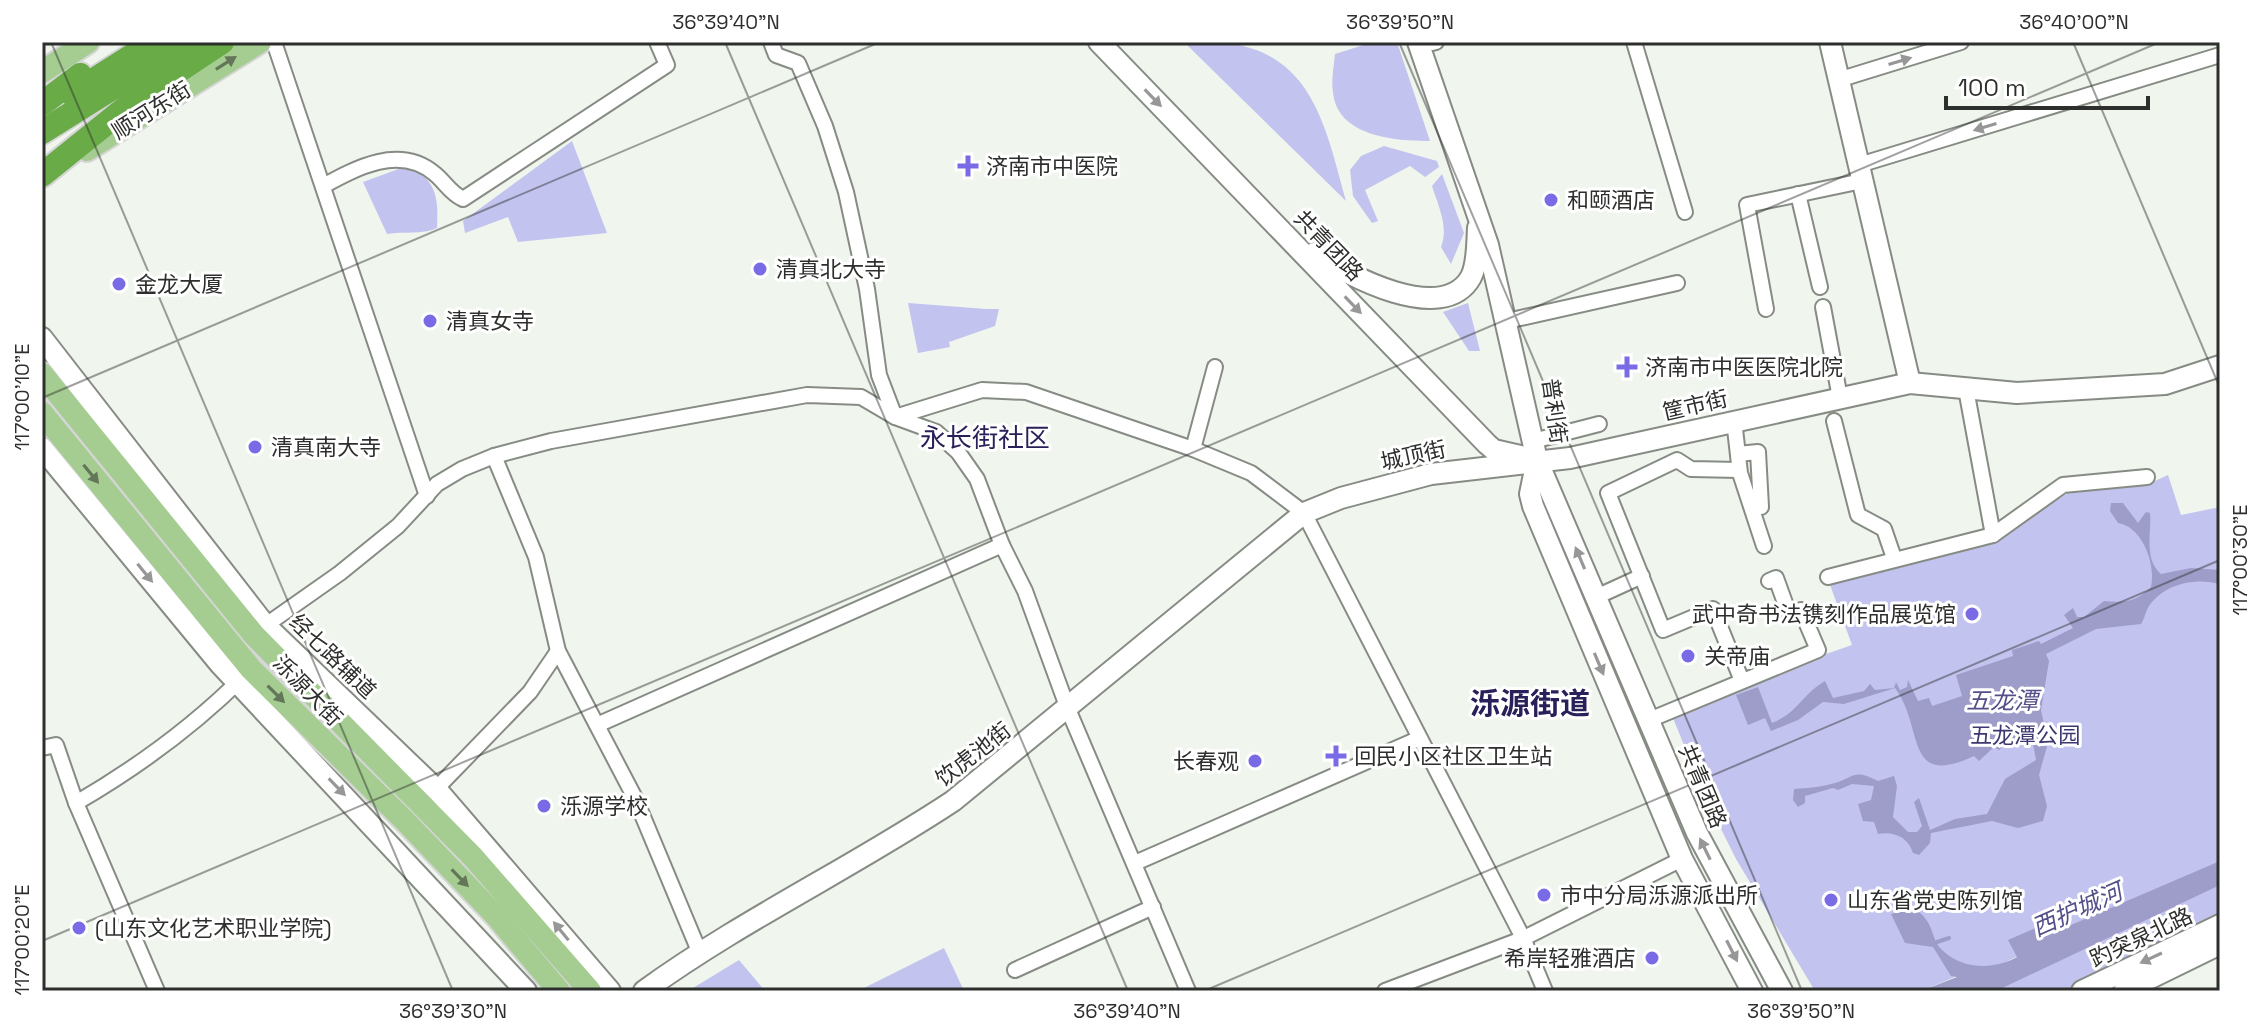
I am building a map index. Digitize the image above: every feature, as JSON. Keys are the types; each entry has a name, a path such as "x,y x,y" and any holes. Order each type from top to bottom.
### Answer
{"highway":[{"path":"42,104 123,42"},
{"path":"42,114 154,42"},
{"path":"42,132 186,42"},
{"path":"42,178 139,97 222,42"}],"main road":[{"path":"42,72 88,42"},
{"name":"顺河东街","path":"42,178 260,42"},
{"name":"泺源大街","path":"42,374 260,630 473,857 590,991"},
{"name":"泺源大街","path":"42,413 244,676 416,832 496,916 559,991"}],"street":[{"path":"274,42 427,496"},
{"path":"323,186 365,162 408,161 434,172 453,194 463,199 667,65 657,42"},
{"path":"771,42 776,55 798,63 825,126 846,192 867,289 879,375 895,417"},
{"name":"共青团路","path":"1099,42 1487,444 1494,450 1537,450 1596,597 1706,851 1782,991"},
{"name":"普利街","path":"1430,42 1495,272 1537,450"},
{"name":"普利街","path":"1430,42 1507,263 1537,450"},
{"path":"1633,42 1685,212"},
{"path":"1830,42 1910,383"},
{"path":"1838,80 1961,42"},
{"path":"1766,309 1747,205 1798,194 2220,55"},
{"path":"1284,234 1336,268 1386,288 1423,299 1458,291 1471,276 1476,255 1478,228 1469,185"},
{"path":"1798,194 1820,287"},
{"path":"1516,319 1677,283"},
{"path":"1823,307 1840,398"},
{"name":"经七路辅道","path":"42,338 260,630 436,789 545,911 610,991"},
{"name":"筐市街","path":"1537,450 1570,458 1910,383 2017,393 2165,384 2220,366"},
{"path":"1193,449 1215,367"},
{"path":"1966,389 1993,535"},
{"path":"895,417 982,390 1026,392 1193,449 1251,473 1304,513 1523,938 1545,991"},
{"path":"260,630 340,573 398,526 437,484 462,469 494,456 551,441 807,395 861,397 895,417 936,432 958,452 977,479 1002,545 1025,591 1068,709 1188,991"},
{"path":"1734,420 1739,470 1764,546"},
{"path":"1834,421 1858,515 1884,529 1894,558"},
{"path":"1599,424 1537,450 1530,494 1533,506 1682,859 1752,991"},
{"path":"42,448 526,991"},
{"name":"城顶街","path":"1304,513 1341,498 1537,450"},
{"path":"1738,454 1758,452 1761,507"},
{"path":"494,456 536,557 558,651 636,800 699,951"},
{"path":"1739,470 1691,469 1677,460 1608,493 1663,630 1713,609 1742,681"},
{"path":"1828,577 1993,535 2063,485 2147,477"},
{"name":"饮虎池街","path":"644,991 699,951 895,839 953,801 1304,513"},
{"path":"597,725 1002,545"},
{"path":"1596,597 1642,576"},
{"path":"1649,720 1818,650 1801,610 1789,614 1776,578 1769,581"},
{"path":"436,789 530,692 558,651"},
{"path":"76,803 137,767 205,715 244,676"},
{"path":"1135,863 1418,739"},
{"path":"42,748 56,745 76,803 157,991"},
{"path":"1385,991 1523,938 1682,859"},
{"path":"1015,970 1153,907"},
{"name":"趵突泉北路","path":"2082,991 2220,925"},
{"name":"趵突泉北路","path":"2124,991 2220,944"}],"green space":[{"path":"1373,42 1397,42 1430,141 1401,140 1370,133 1345,119 1337,107 1332,87 1335,54"},
{"path":"1225,43 1255,49 1278,61 1297,78 1322,122 1346,201 1186,44"},
{"path":"572,141 607,233 518,242 508,217 465,233 463,221"},
{"path":"1384,146 1437,161 1439,167 1425,177 1410,166 1365,190 1378,221 1372,223 1353,196 1350,170 1361,156"},
{"path":"404,167 423,176 433,189 437,228 387,234 363,182"},
{"path":"1442,174 1464,233 1451,264 1441,247 1443,224 1432,186"},
{"path":"908,303 999,309 995,326 949,342 950,347 918,353"},
{"path":"1468,303 1480,351 1469,351 1443,312"},
{"name":"五龙潭公园","path":"2168,475 2181,515 2220,507 2220,936 2084,991 1947,991 2008,968 2217,863 2120,905 1998,966 1979,967 1921,991 1815,991 1736,859 1705,797 1671,713 1731,687 1852,645 1829,582 1983,545 2076,488 2146,485"},
{"path":"944,948 964,991 858,991"},
{"path":"739,960 765,991 688,991"}],"water":[{"name":"五龙潭","path":"2111,503 2123,503 2138,523 2146,512 2150,513 2150,553 2155,568 2161,574 2191,568 2220,570 2220,584 2200,581 2171,588 2155,598 2141,624 2096,629 2046,654 2049,661 2041,710 2048,743 2039,775 2047,806 2043,821 2018,828 1992,821 1931,833 1930,843 1919,855 1913,853 1900,836 1878,834 1874,822 1863,821 1858,804 1871,800 1874,786 1852,784 1838,790 1833,788 1805,796 1805,803 1798,807 1793,800 1794,789 1830,784 1859,775 1878,781 1894,776 1897,786 1893,817 1908,832 1917,832 1922,826 1914,802 1919,798 1930,830 1955,819 1987,814 2005,779 2036,760 2032,738 2010,740 1999,750 1994,747 1979,761 1974,756 1951,764 1936,765 1926,760 1919,749 1904,704 1895,688 1844,704 1823,702 1798,720 1771,731 1765,718 1748,725 1736,695 1758,687 1772,723 1788,714 1825,681 1833,698 1864,691 1870,684 1875,690 1894,688 1896,682 1900,690 1907,687 1908,680 1918,701 1929,698 1932,706 1962,696 1956,675 2013,656 2012,650 2039,641 2041,644 2073,628 2064,615 2073,608 2077,617 2084,617 2104,601 2129,600 2151,587 2151,568 2146,548 2134,532 2118,523 2110,511"},
{"path":"2220,861 2220,885 1996,991 1921,991 1957,977 1951,976 1933,947 1905,943 1891,914 1914,908 1926,919 1937,944 1949,956 1968,964 1989,966 2017,957 2008,940 2040,926 2064,928"}],"waterway":[{"path":"1902,896 1906,910"},
{"path":"1937,942 1949,938"}],"place":[{"name":"济南市中医院","path":"968,166"},
{"name":"和颐酒店","path":"1551,200"},
{"name":"清真北大寺","path":"760,269"},
{"name":"金龙大厦","path":"119,284"},
{"name":"清真女寺","path":"430,321"},
{"name":"济南市中医医院北院","path":"1627,367"},
{"name":"清真南大寺","path":"255,447"},
{"name":"武中奇书法镌刻作品展览馆","path":"1972,614"},
{"name":"关帝庙","path":"1688,656"},
{"name":"回民小区社区卫生站","path":"1336,756"},
{"name":"长春观","path":"1255,761"},
{"name":"泺源学校","path":"544,806"},
{"name":"市中分局泺源派出所","path":"1544,895"},
{"name":"山东省党史陈列馆","path":"1831,900"},
{"name":"(山东文化艺术职业学院)","path":"79,928"},
{"name":"希岸轻雅酒店","path":"1652,958"}],"district":[{"name":"永长街社区","path":"985,438"},
{"name":"泺源街道","path":"1530,704"}],"water label":[{"name":"西护城河","path":"2077,910"}]}
